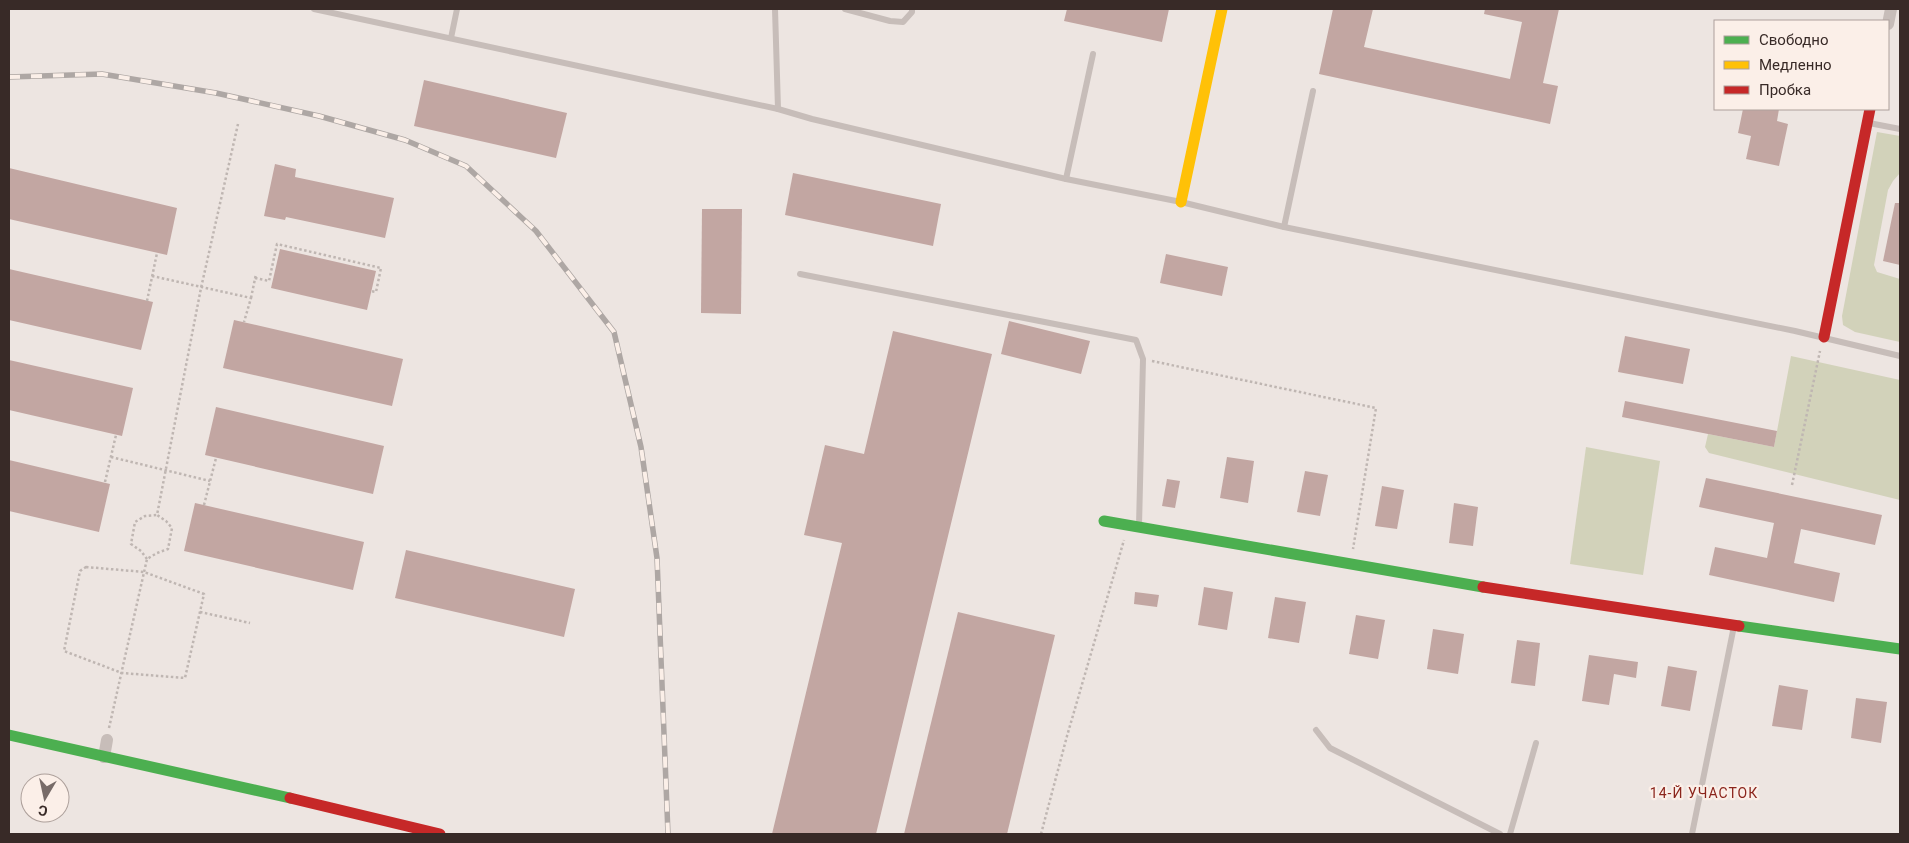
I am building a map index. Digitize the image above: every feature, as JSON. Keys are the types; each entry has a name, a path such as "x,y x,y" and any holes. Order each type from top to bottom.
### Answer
{"street":[{"path":"1181,202 1222,9"},
{"path":"1824,337 1870,110"},
{"path":"1104,521 1529,595 1900,649"},
{"path":"9,735 392,821 440,834"},
{"path":"99,754 107,740"}],"lane":[{"path":"314,9 778,109 812,119 1066,179 1181,202 1284,227 1824,337 1900,356"},
{"path":"451,38 457,9"},
{"path":"775,9 778,109"},
{"path":"845,9 890,21 904,22 912,12 912,9"},
{"path":"1066,179 1093,54"},
{"path":"1284,227 1313,91"},
{"path":"1867,123 1900,129"},
{"path":"800,274 1136,340 1143,359 1134,525"},
{"path":"1692,834 1734,625"},
{"path":"1316,730 1330,748 1500,834"},
{"path":"1510,834 1536,743"}],"path":[{"path":"157,515 201,288 238,124"},
{"path":"255,278 269,281 277,244 381,268 376,292 371,291"},
{"path":"147,301 157,253"},
{"path":"244,322 256,274"},
{"path":"152,276 251,298"},
{"path":"1792,485 1824,337"},
{"path":"1143,359 1376,408 1350,563"},
{"path":"105,482 116,435"},
{"path":"111,457 210,481"},
{"path":"204,505 216,458"},
{"path":"107,740 147,559 168,549 172,528 157,515 145,516 135,522 132,544 147,559"},
{"path":"1041,834 1067,736 1134,525"},
{"path":"86,567 144,572 204,594 200,612 185,678 122,673 64,651 80,571 86,567"},
{"path":"200,612 250,623"}],"green space":[{"path":"1877,132 1900,136 1900,173 1888,190 1874,265 1877,272 1900,279 1900,342 1855,332 1843,325 1842,316"},
{"path":"1791,356 1900,380 1900,500 1709,453 1705,447 1708,434 1774,447"},
{"path":"1586,447 1660,461 1643,575 1570,564"}],"building":[{"path":"1067,9 1169,9 1162,42 1064,21"},
{"path":"1333,9 1373,9 1364,47 1510,79 1522,22 1484,14 1485,9 1559,9 1543,83 1558,86 1550,124 1319,74"},
{"path":"424,80 567,113 556,158 414,126"},
{"path":"1743,110 1779,110 1777,121 1788,124 1779,166 1746,159 1751,136 1738,133"},
{"path":"275,164 296,169 295,177 394,198 385,238 286,217 285,220 264,216"},
{"path":"9,168 177,208 167,255 9,219"},
{"path":"793,173 941,204 933,246 785,215"},
{"path":"1895,203 1900,203 1900,265 1883,261"},
{"path":"702,209 742,209 741,314 701,313"},
{"path":"280,249 376,271 367,310 271,288"},
{"path":"1166,254 1228,267 1222,296 1160,283"},
{"path":"9,269 153,302 141,350 9,320"},
{"path":"234,320 403,359 392,406 223,368"},
{"path":"1009,321 1090,341 1081,374 1001,354"},
{"path":"893,331 992,354 876,834 772,834 842,543 804,535 825,445 864,454"},
{"path":"1625,336 1690,349 1683,384 1618,372"},
{"path":"9,360 133,388 122,436 9,410"},
{"path":"1625,401 1777,431 1774,447 1622,417"},
{"path":"216,407 384,446 373,494 205,455"},
{"path":"1227,457 1254,461 1248,503 1220,498"},
{"path":"9,460 110,484 99,532 9,511"},
{"path":"1305,471 1328,475 1320,516 1297,512"},
{"path":"1706,478 1882,515 1875,545 1801,529 1794,563 1840,573 1834,602 1709,575 1715,547 1767,558 1774,523 1699,507"},
{"path":"1167,479 1180,481 1175,508 1162,506"},
{"path":"1382,486 1404,490 1397,529 1375,526"},
{"path":"195,503 364,542 353,590 184,551"},
{"path":"1454,503 1478,507 1473,546 1449,543"},
{"path":"406,550 575,589 564,637 395,598"},
{"path":"1204,587 1233,592 1227,630 1198,625"},
{"path":"1135,592 1159,595 1157,607 1134,604"},
{"path":"1275,597 1306,602 1299,643 1268,638"},
{"path":"958,612 1055,635 1007,834 904,834"},
{"path":"1356,615 1385,620 1378,659 1349,654"},
{"path":"1433,629 1464,634 1458,674 1427,669"},
{"path":"1517,640 1540,643 1535,686 1511,683"},
{"path":"1589,655 1638,662 1636,678 1614,674 1609,705 1582,701"},
{"path":"1668,666 1697,671 1690,711 1661,706"},
{"path":"1779,685 1808,690 1802,730 1772,726"},
{"path":"1856,698 1887,702 1881,743 1851,738"}],"railway":[{"path":"9,77 102,74 216,93 319,116 405,140 466,166 536,231 614,332 641,447 657,558 668,834"}],"traffic: fast":[{"path":"1104,521 1483,587"},
{"path":"1739,626 1900,649"},
{"path":"9,735 290,798"}],"traffic: slow":[{"path":"1181,202 1222,9"}],"traffic: jam":[{"path":"1824,337 1870,110"},
{"path":"1483,587 1739,626"},
{"path":"290,798 440,834"}],"district":[{"name":"14-Й УЧАСТОК","path":"1704,793"}]}
